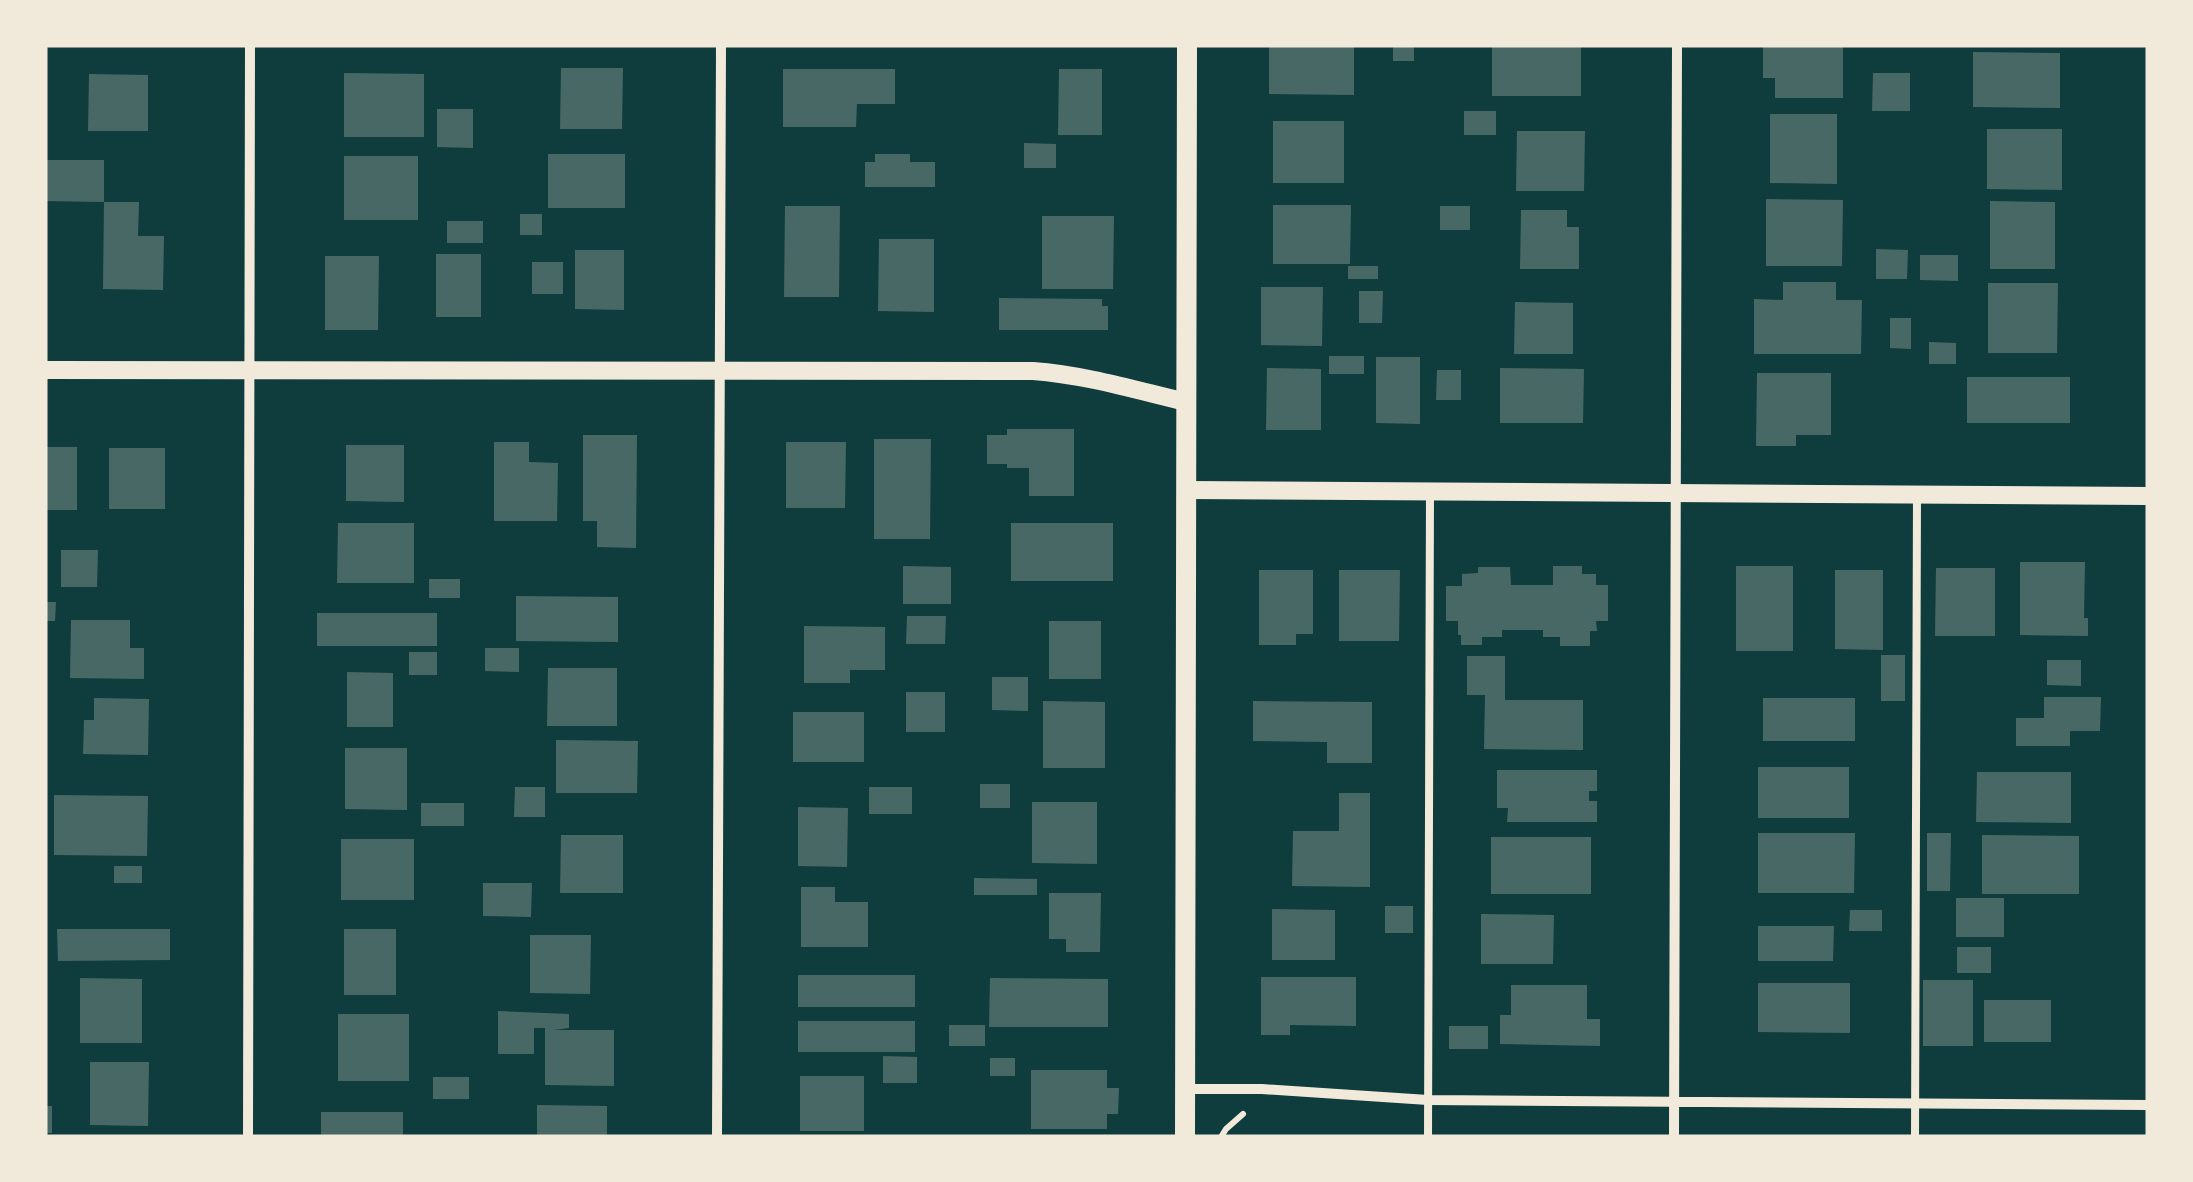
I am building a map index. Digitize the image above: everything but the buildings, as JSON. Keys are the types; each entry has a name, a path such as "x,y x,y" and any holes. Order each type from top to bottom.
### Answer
{"main road":[{"path":"1185,1137 1188,45"}],"street":[{"path":"248,1137 250,45"},
{"path":"717,1137 720,45"},
{"path":"1674,1137 1676,45"},
{"path":"45,370 1033,372 1106,381 1186,402"},
{"path":"1186,490 2148,496"},
{"path":"1185,1089 1262,1089 1428,1100 2148,1105"}],"lane":[{"path":"1428,1137 1430,492"},
{"path":"1916,494 1916,1137"}]}
